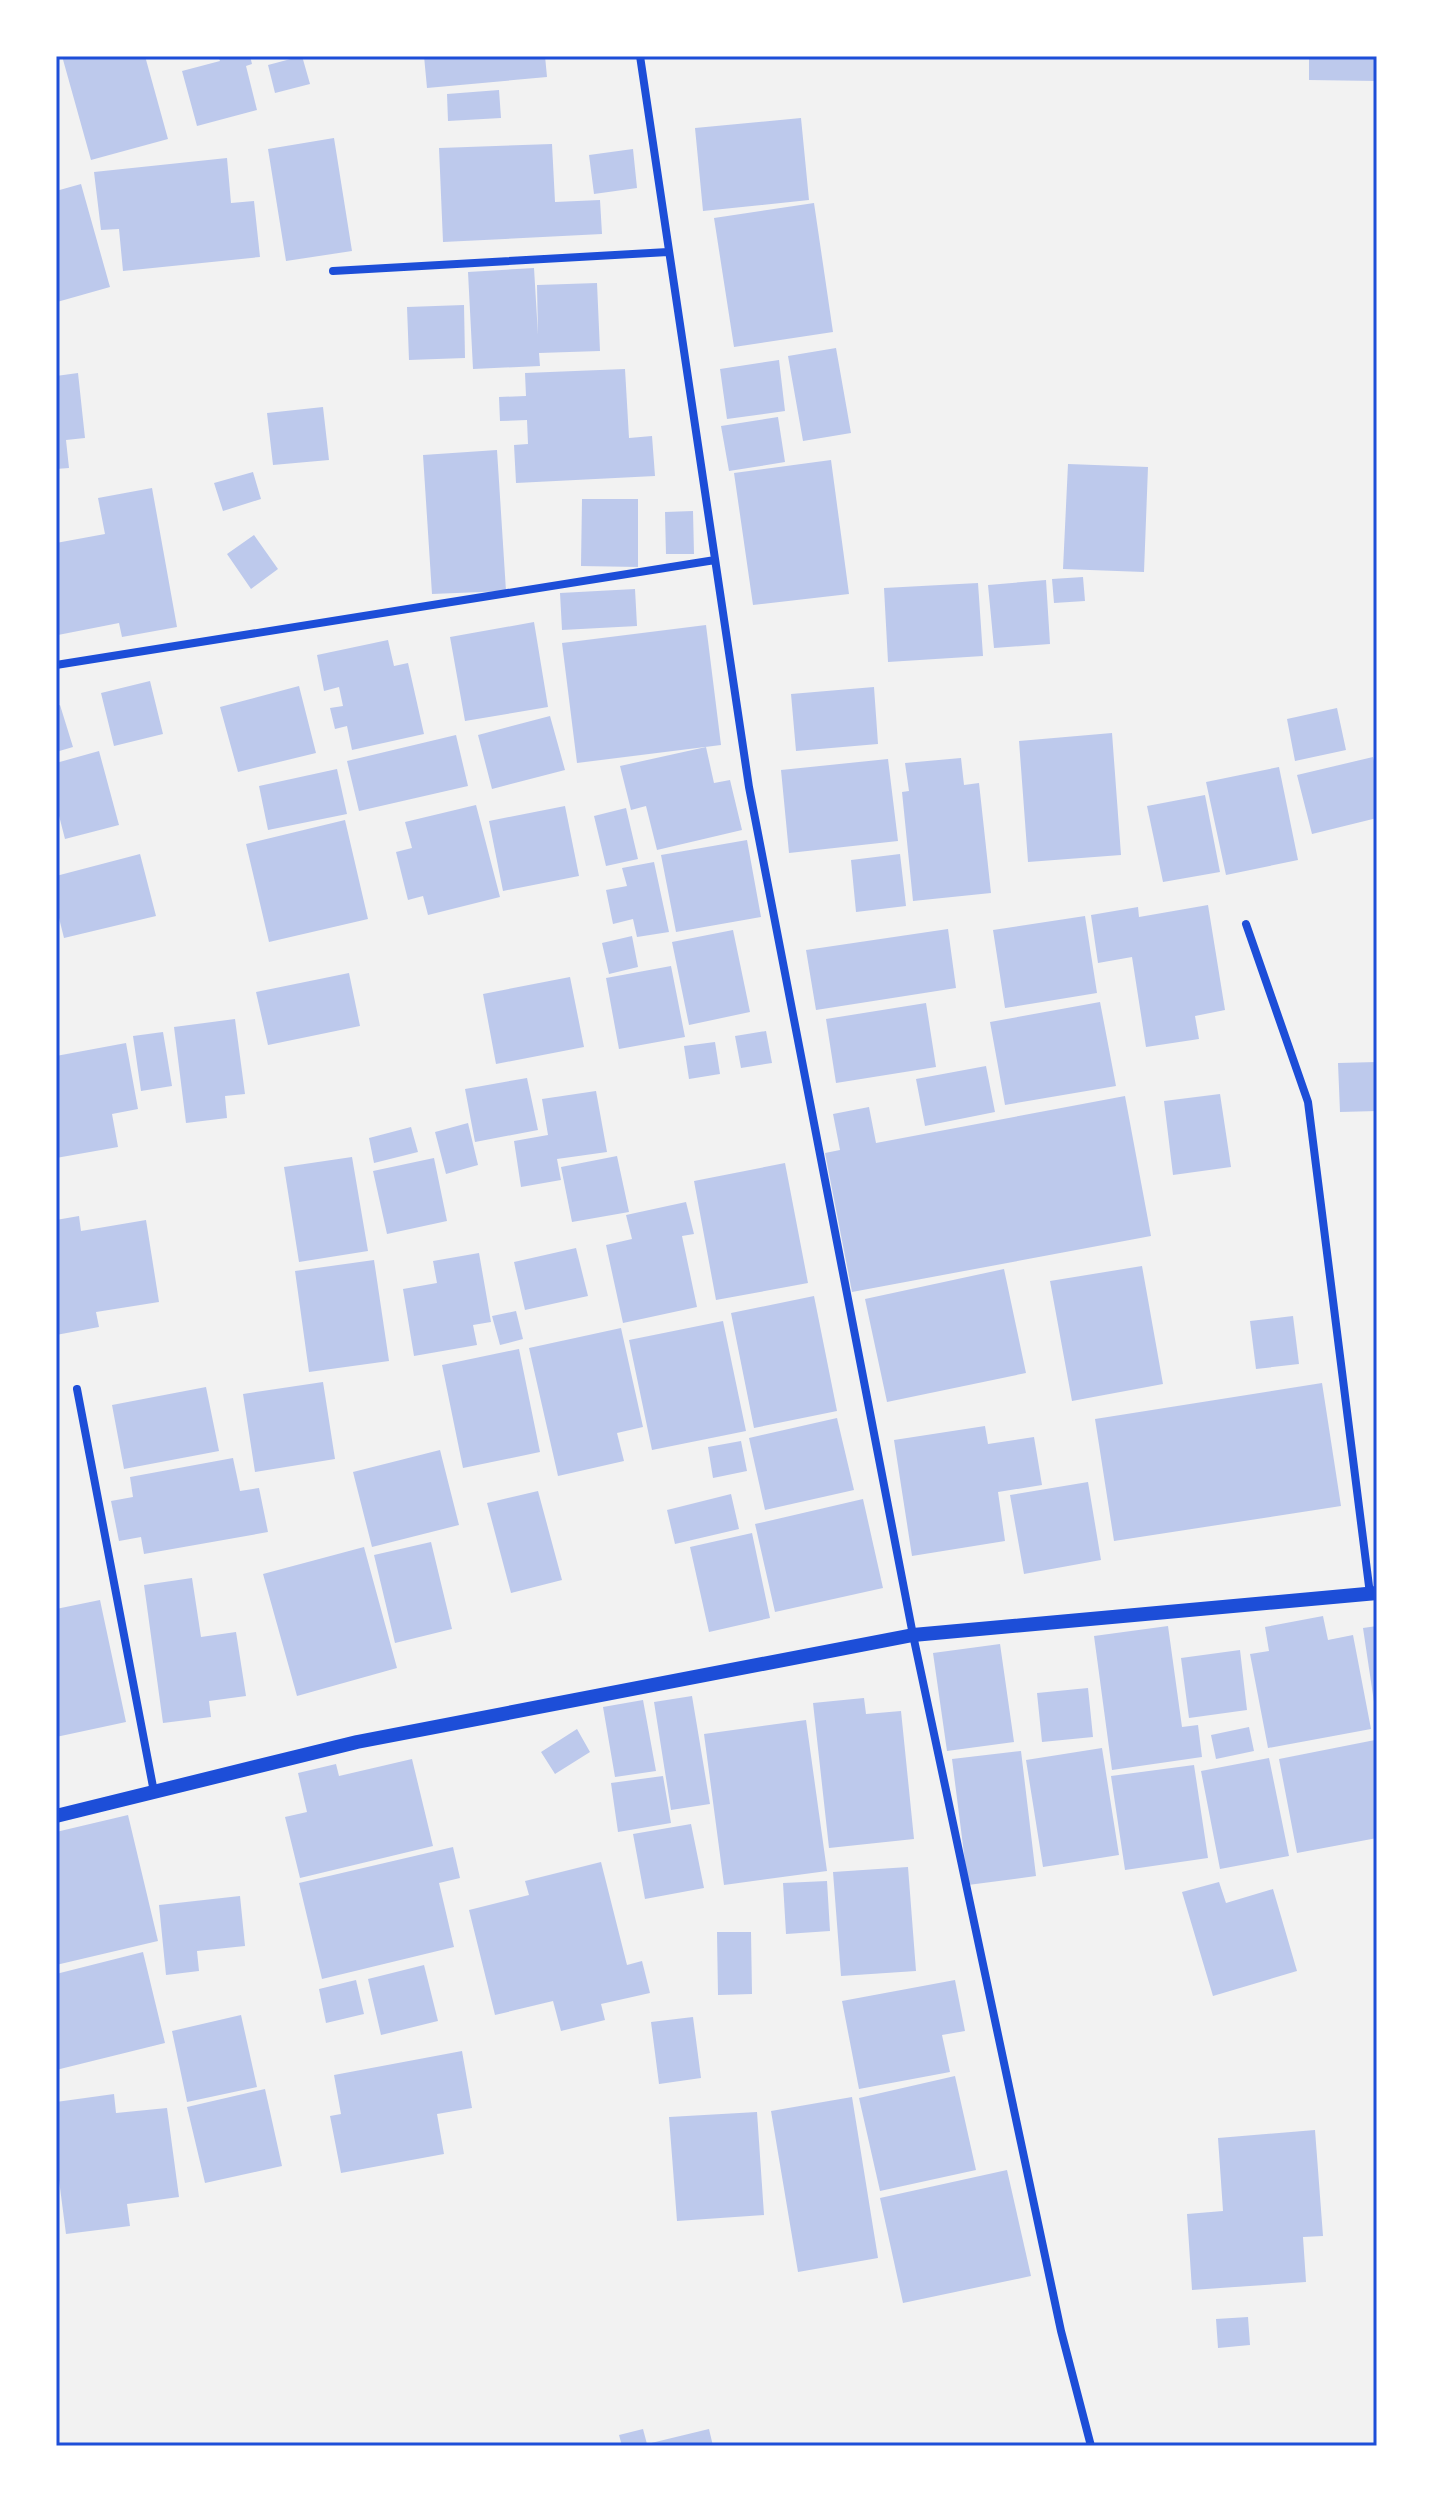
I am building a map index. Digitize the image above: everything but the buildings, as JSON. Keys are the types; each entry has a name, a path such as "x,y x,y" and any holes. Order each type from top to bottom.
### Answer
{"street":[{"path":"640,56 749,787 913,1635 1058,2315 1091,2446"},
{"path":"333,271 668,252"},
{"path":"56,665 715,560"},
{"path":"56,1816 357,1742 913,1635 1374,1594 1308,1102 1246,924"},
{"path":"77,1389 154,1792"}]}
